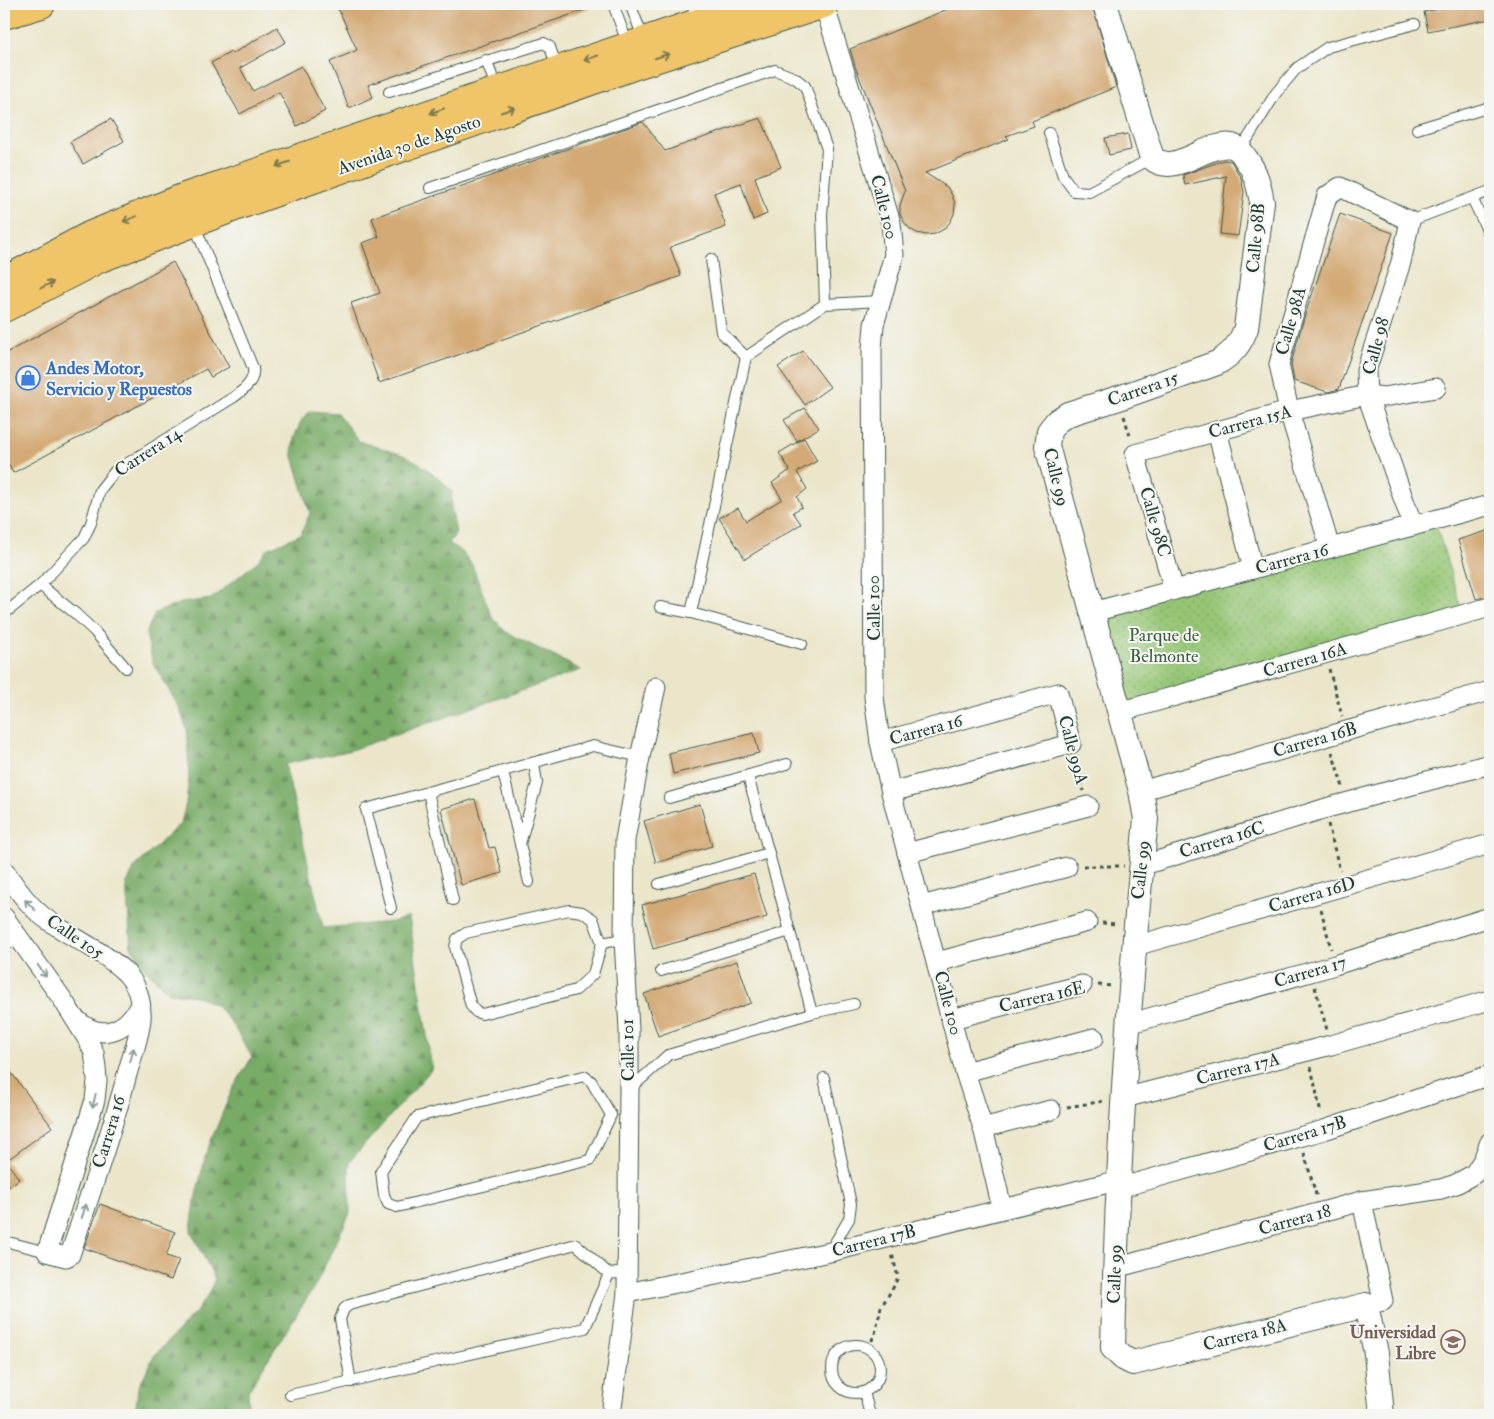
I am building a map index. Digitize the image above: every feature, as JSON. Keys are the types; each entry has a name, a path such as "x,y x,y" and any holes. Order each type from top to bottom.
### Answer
{"main road":[{"path":"4,15 41,4"},
{"name":"Avenida 30 de Agosto","path":"4,281 89,236 185,197 636,42 695,14 753,4"},
{"name":"Avenida 30 de Agosto","path":"4,308 98,259 267,195 633,66 824,4"}],"street":[{"name":"Calle 100","path":"824,4 891,223 894,255 874,325 871,379 874,696 880,742 891,792 966,1072 983,1128 1002,1208"},
{"path":"1105,4 1152,158 1160,163 1170,164 1217,148 1233,146 1240,150"},
{"name":"Calle 98B","path":"1217,363 1236,350 1246,328 1262,202 1259,186 1251,166 1240,150"},
{"name":"Calle 98A","path":"1330,548 1289,411 1279,364 1327,196 1340,186 1410,221"},
{"name":"Calle 98","path":"1410,221 1401,262 1366,371 1367,395 1413,526"},
{"name":"Carrera 15","path":"1068,414 1217,363"},
{"name":"Carrera 15A","path":"1135,454 1289,411 1367,395 1384,397 1436,388"},
{"name":"Calle 99","path":"1068,414 1057,421 1049,431 1047,446 1141,791 1146,819 1128,1024 1115,1268 1113,1348"},
{"path":"1217,431 1253,569"},
{"name":"Calle 98C","path":"1135,454 1174,590"},
{"name":"Carrera 16","path":"1093,612 1490,505"},
{"name":"Carrera 16A","path":"1119,712 1490,607"},
{"name":"Calle 101","path":"611,1415 627,1293 620,1114 629,1090 629,1030 624,939 625,840 640,757 656,687"},
{"name":"Carrera 16B","path":"1141,791 1346,731 1490,692"},
{"name":"Carrera 16","path":"880,742 1058,694"},
{"name":"Calle 99A","path":"1058,694 1071,744"},
{"path":"891,792 1071,744"},
{"name":"Carrera 16C","path":"1141,866 1324,809 1490,764"},
{"path":"907,853 1088,806"},
{"name":"Carrera 16D","path":"1135,936 1318,894 1490,844"},
{"path":"922,906 1067,866"},
{"name":"Calle 105","path":"4,870 26,901 36,911 101,954 128,975 140,997 140,1006"},
{"name":"Calle 105","path":"4,917 11,942 75,1017 94,1053"},
{"name":"Carrera 17","path":"1128,1024 1335,965 1490,917"},
{"path":"937,962 1087,922"},
{"name":"Carrera 16E","path":"952,1018 1082,985"},
{"name":"Carrera 17A","path":"1124,1098 1331,1045 1490,1000"},
{"path":"75,1017 85,1027 97,1032 107,1032 129,1022 140,1006"},
{"name":"Carrera 16","path":"94,1053 97,1081 95,1100 47,1252 66,1257 69,1257 113,1124 138,1035 141,1019 140,1006"},
{"path":"966,1072 1094,1038"},
{"name":"Carrera 17B","path":"627,1293 830,1252 1002,1208 1119,1184 1324,1130 1490,1075"},
{"path":"983,1128 1051,1110"},
{"name":"Carrera 18","path":"1115,1268 1362,1202 1441,1189 1456,1184 1474,1174 1483,1160 1490,1142"},
{"path":"1362,1202 1374,1302 1376,1353 1382,1415"},
{"name":"Carrera 18A","path":"1113,1348 1123,1358 1133,1363 1374,1302"}],"lane":[{"path":"613,4 636,42"},
{"path":"630,4 636,42"},
{"path":"1240,150 1276,93 1297,68 1328,47 1415,24"},
{"path":"389,92 544,43 550,47 558,69"},
{"path":"486,60 498,90"},
{"path":"430,188 775,70 795,78 805,86 827,149 822,215 825,304"},
{"path":"1417,129 1490,107"},
{"path":"1049,133 1063,176 1074,191 1089,192 1152,158"},
{"path":"1410,221 1490,191"},
{"path":"1472,198 1482,221 1488,232 1490,232"},
{"name":"Carrera 14","path":"4,614 40,585 84,538 91,523 100,490 115,471 234,397 250,383 254,373 194,223"},
{"path":"711,259 721,332 746,357"},
{"path":"691,613 746,357 825,304 881,302"},
{"path":"40,585 94,631 126,668"},
{"path":"660,607 691,613 802,644"},
{"path":"391,908 366,809 534,764 593,746 640,757"},
{"path":"520,845 537,783 534,764"},
{"path":"670,798 787,764"},
{"path":"503,772 528,882"},
{"path":"748,776 812,1013"},
{"path":"428,792 453,900"},
{"path":"659,884 769,853"},
{"path":"569,910 582,912 593,919 602,944 593,974 576,990 482,1014 476,1012 471,1006 455,947 457,939 466,933 569,910"},
{"path":"661,971 790,931"},
{"path":"602,944 624,939"},
{"path":"629,1090 668,1055 812,1013 854,1004"},
{"path":"584,1076 591,1081 620,1114 590,1160 396,1207 388,1204 384,1195 381,1171 417,1117 584,1076"},
{"path":"824,1078 851,1204 849,1219 830,1252"},
{"path":"4,1241 47,1252"},
{"path":"351,1382 340,1318 344,1309 349,1305 576,1244 608,1274 627,1272"},
{"path":"290,1396 585,1328 608,1274"},
{"path":"859,1345 868,1348 876,1356 880,1366 879,1377 873,1386 864,1392 853,1394 843,1390 835,1383 831,1372 833,1361 839,1352 849,1346 859,1345"},
{"path":"864,1392 870,1415"}],"path":[{"path":"1119,398 1135,454"},
{"path":"1325,654 1346,731"},
{"path":"1327,737 1348,802"},
{"name":"Calle 99A","path":"1071,744 1088,806"},
{"path":"1324,809 1344,886"},
{"path":"1067,866 1141,866"},
{"path":"1318,894 1335,965"},
{"path":"1087,922 1135,936"},
{"path":"1311,971 1331,1045"},
{"name":"Carrera 16E","path":"1082,985 1132,986"},
{"path":"1307,1051 1324,1130"},
{"path":"1051,1110 1124,1098"},
{"path":"1299,1137 1321,1213"},
{"path":"868,1348 875,1334 880,1307 898,1278 888,1237"}],"green space":[{"path":"310,411 337,413 359,441 403,455 419,463 440,479 452,492 451,507 456,533 449,543 463,553 472,565 492,617 506,632 581,670 348,751 285,764 323,928 392,922 409,917 432,1069 349,1162 350,1213 316,1284 248,1391 249,1415 135,1415 138,1388 154,1356 196,1312 206,1298 215,1279 191,1231 195,1200 206,1153 232,1090 252,1057 231,1022 217,1006 197,996 169,993 146,970 131,947 126,885 135,867 181,823 189,778 187,730 180,709 153,663 146,634 155,613 181,603 211,599 258,561 267,549 301,534 310,513 292,453 294,438 301,421"},
{"name":"Parque de Belmonte","path":"1435,521 1463,615 1119,712 1093,612"}],"building":[{"path":"336,4 595,4 596,6 368,85 373,97 349,108 330,62 357,50"},
{"path":"960,4 1092,4 1116,87 1032,121 1034,126 1006,136 1009,139 925,173 947,187 955,204 954,214 944,229 935,234 926,235 910,229 900,214 900,205 905,191 856,69 850,49"},
{"path":"1465,4 1490,4 1490,19 1428,31 1424,12"},
{"path":"277,27 286,42 240,68 253,91 301,66 325,111 297,126 279,92 240,114 211,63 231,52 232,54"},
{"path":"760,118 781,167 755,177 767,214 753,220 741,183 714,193 726,227 670,247 681,276 379,383 351,303 380,293 362,243 379,237 372,218 643,122 665,151"},
{"path":"111,119 124,141 83,164 70,142"},
{"path":"1128,134 1131,150 1109,155 1105,138"},
{"path":"1224,160 1231,161 1241,178 1244,192 1238,236 1220,234 1226,176 1185,185 1183,175"},
{"path":"1340,214 1393,233 1339,389 1328,392 1294,381 1291,364 1304,318"},
{"path":"173,262 229,367 211,377 206,369 13,473 4,456 4,354"},
{"path":"803,351 830,387 805,405 778,367"},
{"path":"805,408 819,428 797,441 784,420"},
{"path":"804,438 817,461 797,472 807,489 797,497 802,507 793,512 801,524 745,559 719,518 738,508 746,521 782,499 772,483 790,470 779,453"},
{"path":"1490,530 1490,596 1476,599 1458,540"},
{"path":"754,733 759,753 673,774 669,753"},
{"path":"475,799 489,848 495,847 502,873 461,885 441,809"},
{"path":"700,804 712,846 656,863 644,821"},
{"path":"754,874 767,917 653,949 642,905"},
{"path":"737,961 751,1003 658,1036 644,994"},
{"path":"4,1063 52,1127 6,1161 19,1179 4,1191"},
{"path":"100,1204 175,1232 166,1256 179,1260 171,1280 84,1248"}],"place":[{"name":"Andes Motor, Servicio y Repuestos","path":"28,378"},
{"name":"Universidad Libre","path":"1453,1342"}]}
